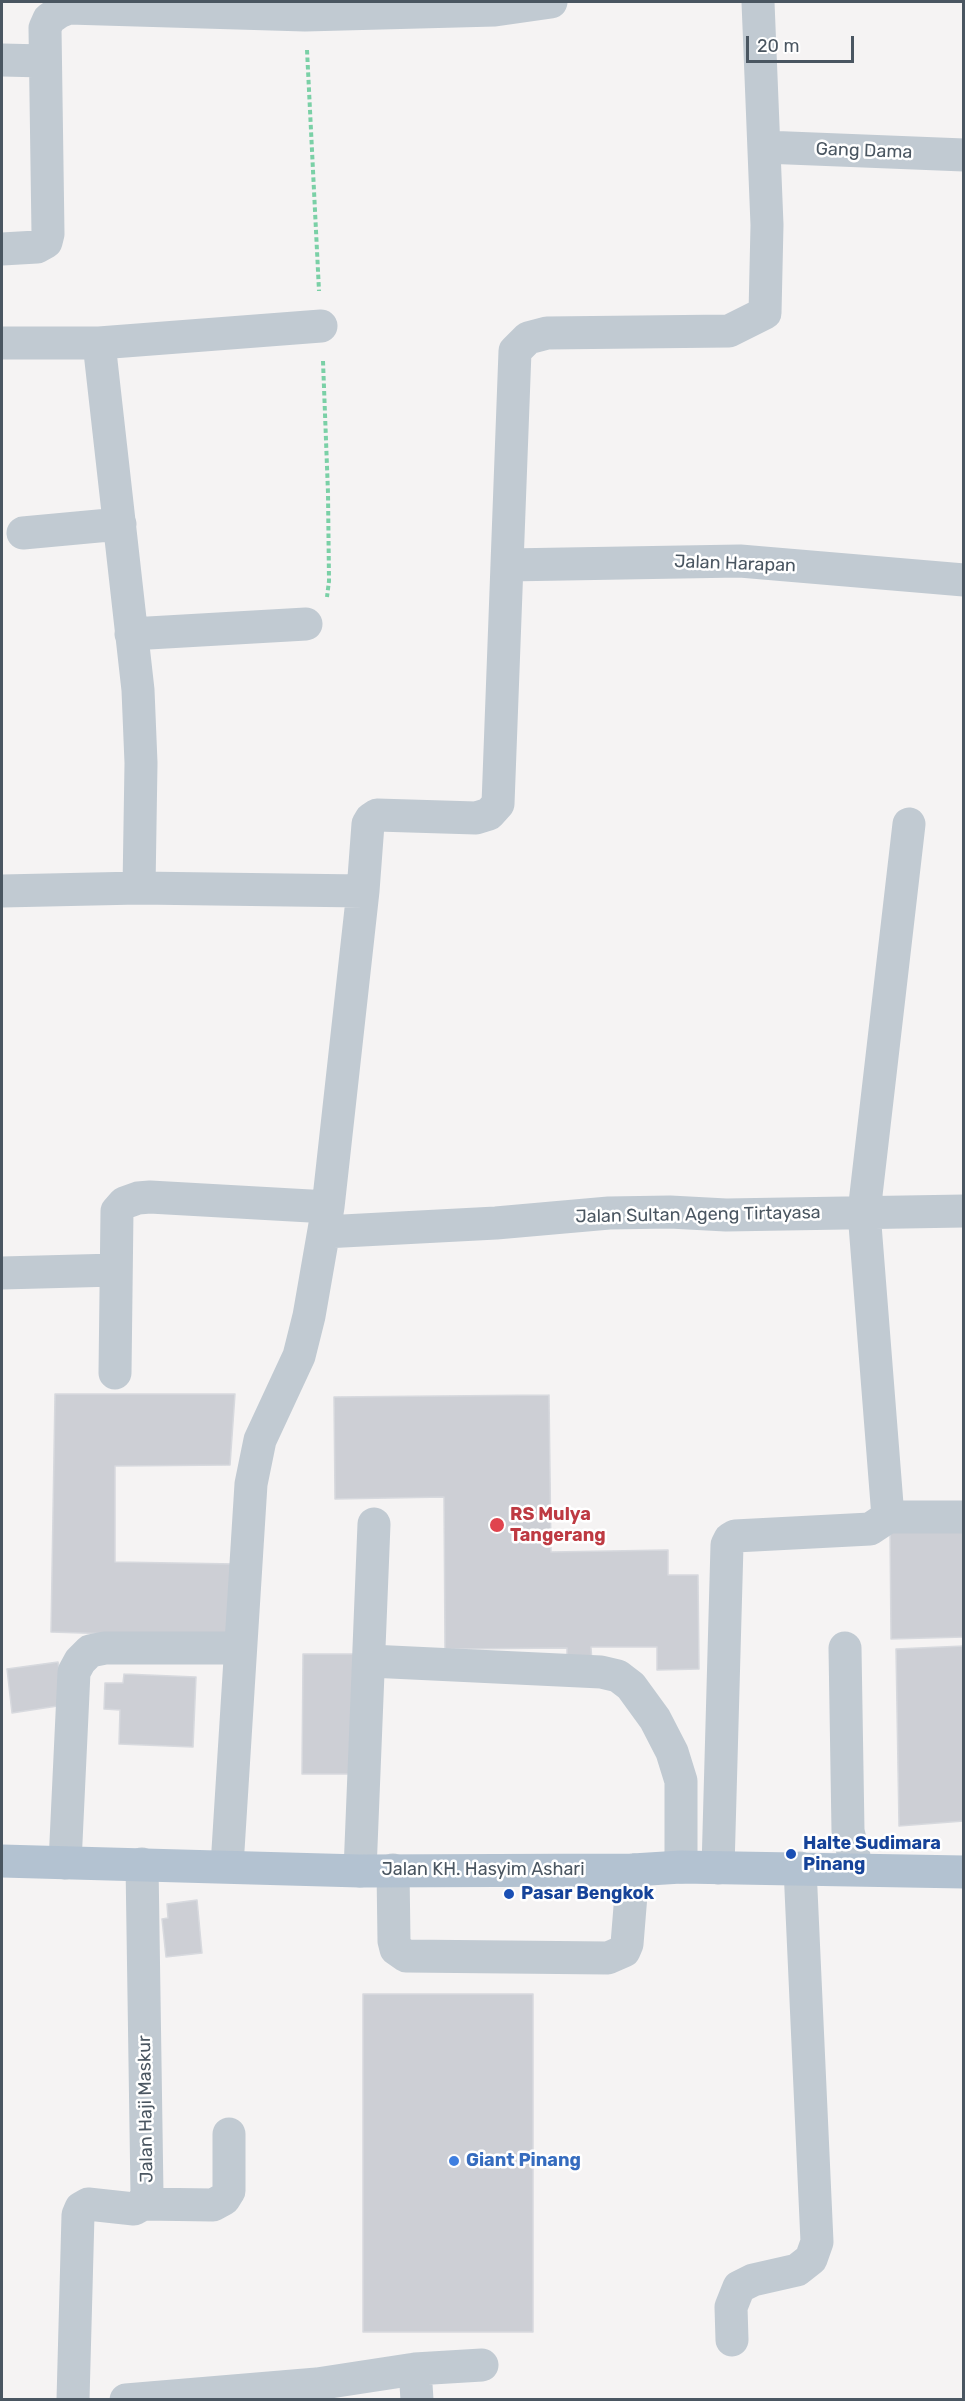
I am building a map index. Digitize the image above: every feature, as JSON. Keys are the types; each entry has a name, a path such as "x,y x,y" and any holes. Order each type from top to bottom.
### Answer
{"main road":[{"name":"Jalan KH. Hasyim Ashari","path":"2,1862 360,1871 633,1870 681,1867 963,1872"}],"street":[{"path":"2,249 37,247 46,242 48,234 45,28 49,19 59,12 69,8 305,15 551,2"},
{"path":"227,1866 251,1484 260,1440 299,1356 309,1316 326,1220 363,891 368,824 377,815 476,818 489,814 498,804 515,351 528,338 547,333 729,331 765,313 767,225 758,2"},
{"path":"2,60 45,61"},
{"name":"Gang Dama","path":"764,147 963,155"},
{"path":"2,344 99,343 321,326"},
{"path":"99,343 138,690 141,763 139,888"},
{"path":"23,533 120,524"},
{"name":"Jalan Harapan","path":"507,565 740,561 963,580"},
{"path":"131,634 306,624"},
{"path":"888,1517 864,1212 909,824"},
{"path":"2,891 139,888 363,891"},
{"name":"Jalan Sultan Ageng Tirtayasa","path":"116,1270 117,1211 123,1203 138,1198 326,1220 496,1223 609,1213 670,1212 726,1215 963,1211"},
{"path":"2,1273 116,1270 115,1372"},
{"path":"718,1868 726,1545 735,1536 870,1529 888,1517 963,1517"},
{"path":"360,1871 374,1524"},
{"path":"65,1863 74,1672 80,1661 90,1651 105,1648 240,1648"},
{"path":"845,1648 848,1831 857,1869"},
{"path":"370,1661 601,1671 618,1676 630,1686 655,1719 672,1752 681,1781 681,1867"},
{"name":"Jalan Haji Maskur","path":"73,2400 78,2215 81,2208 87,2204 134,2209 143,2204 147,2194 142,1864"},
{"path":"732,2340 730,2307 739,2287 753,2280 797,2270 811,2259 817,2242 800,1868"},
{"path":"393,1870 394,1941 396,1949 406,1956 608,1958 624,1951 627,1944 633,1870"},
{"path":"143,2204 213,2205 224,2199 229,2191 229,2134"},
{"path":"126,2400 317,2392 416,2384 482,2365"}],"building":[{"path":"55,1394 235,1394 230,1465 115,1466 115,1562 236,1564 236,1638 51,1632"},
{"name":"RS Mulya Tangerang","path":"549,1395 551,1552 668,1550 668,1575 698,1575 699,1669 657,1670 657,1647 591,1647 592,1663 567,1663 567,1648 445,1649 444,1497 335,1499 334,1397"},
{"path":"964,1527 964,1637 891,1639 890,1529"},
{"path":"964,1646 964,1821 899,1826 896,1649"},
{"path":"303,1654 354,1654 353,1774 302,1774"},
{"path":"58,1662 64,1705 12,1713 7,1669"},
{"path":"124,1674 196,1677 193,1747 119,1744 120,1710 104,1709 105,1683 123,1683"},
{"path":"197,1900 202,1953 166,1957 162,1919 168,1918 167,1904"},
{"path":"363,1994 533,1994 533,2332 363,2332"}],"place":[{"name":"RS Mulya Tangerang","path":"497,1525"},
{"name":"Halte Sudimara Pinang","path":"791,1854"},
{"name":"Pasar Bengkok","path":"509,1894"},
{"name":"Giant Pinang","path":"454,2161"}]}
